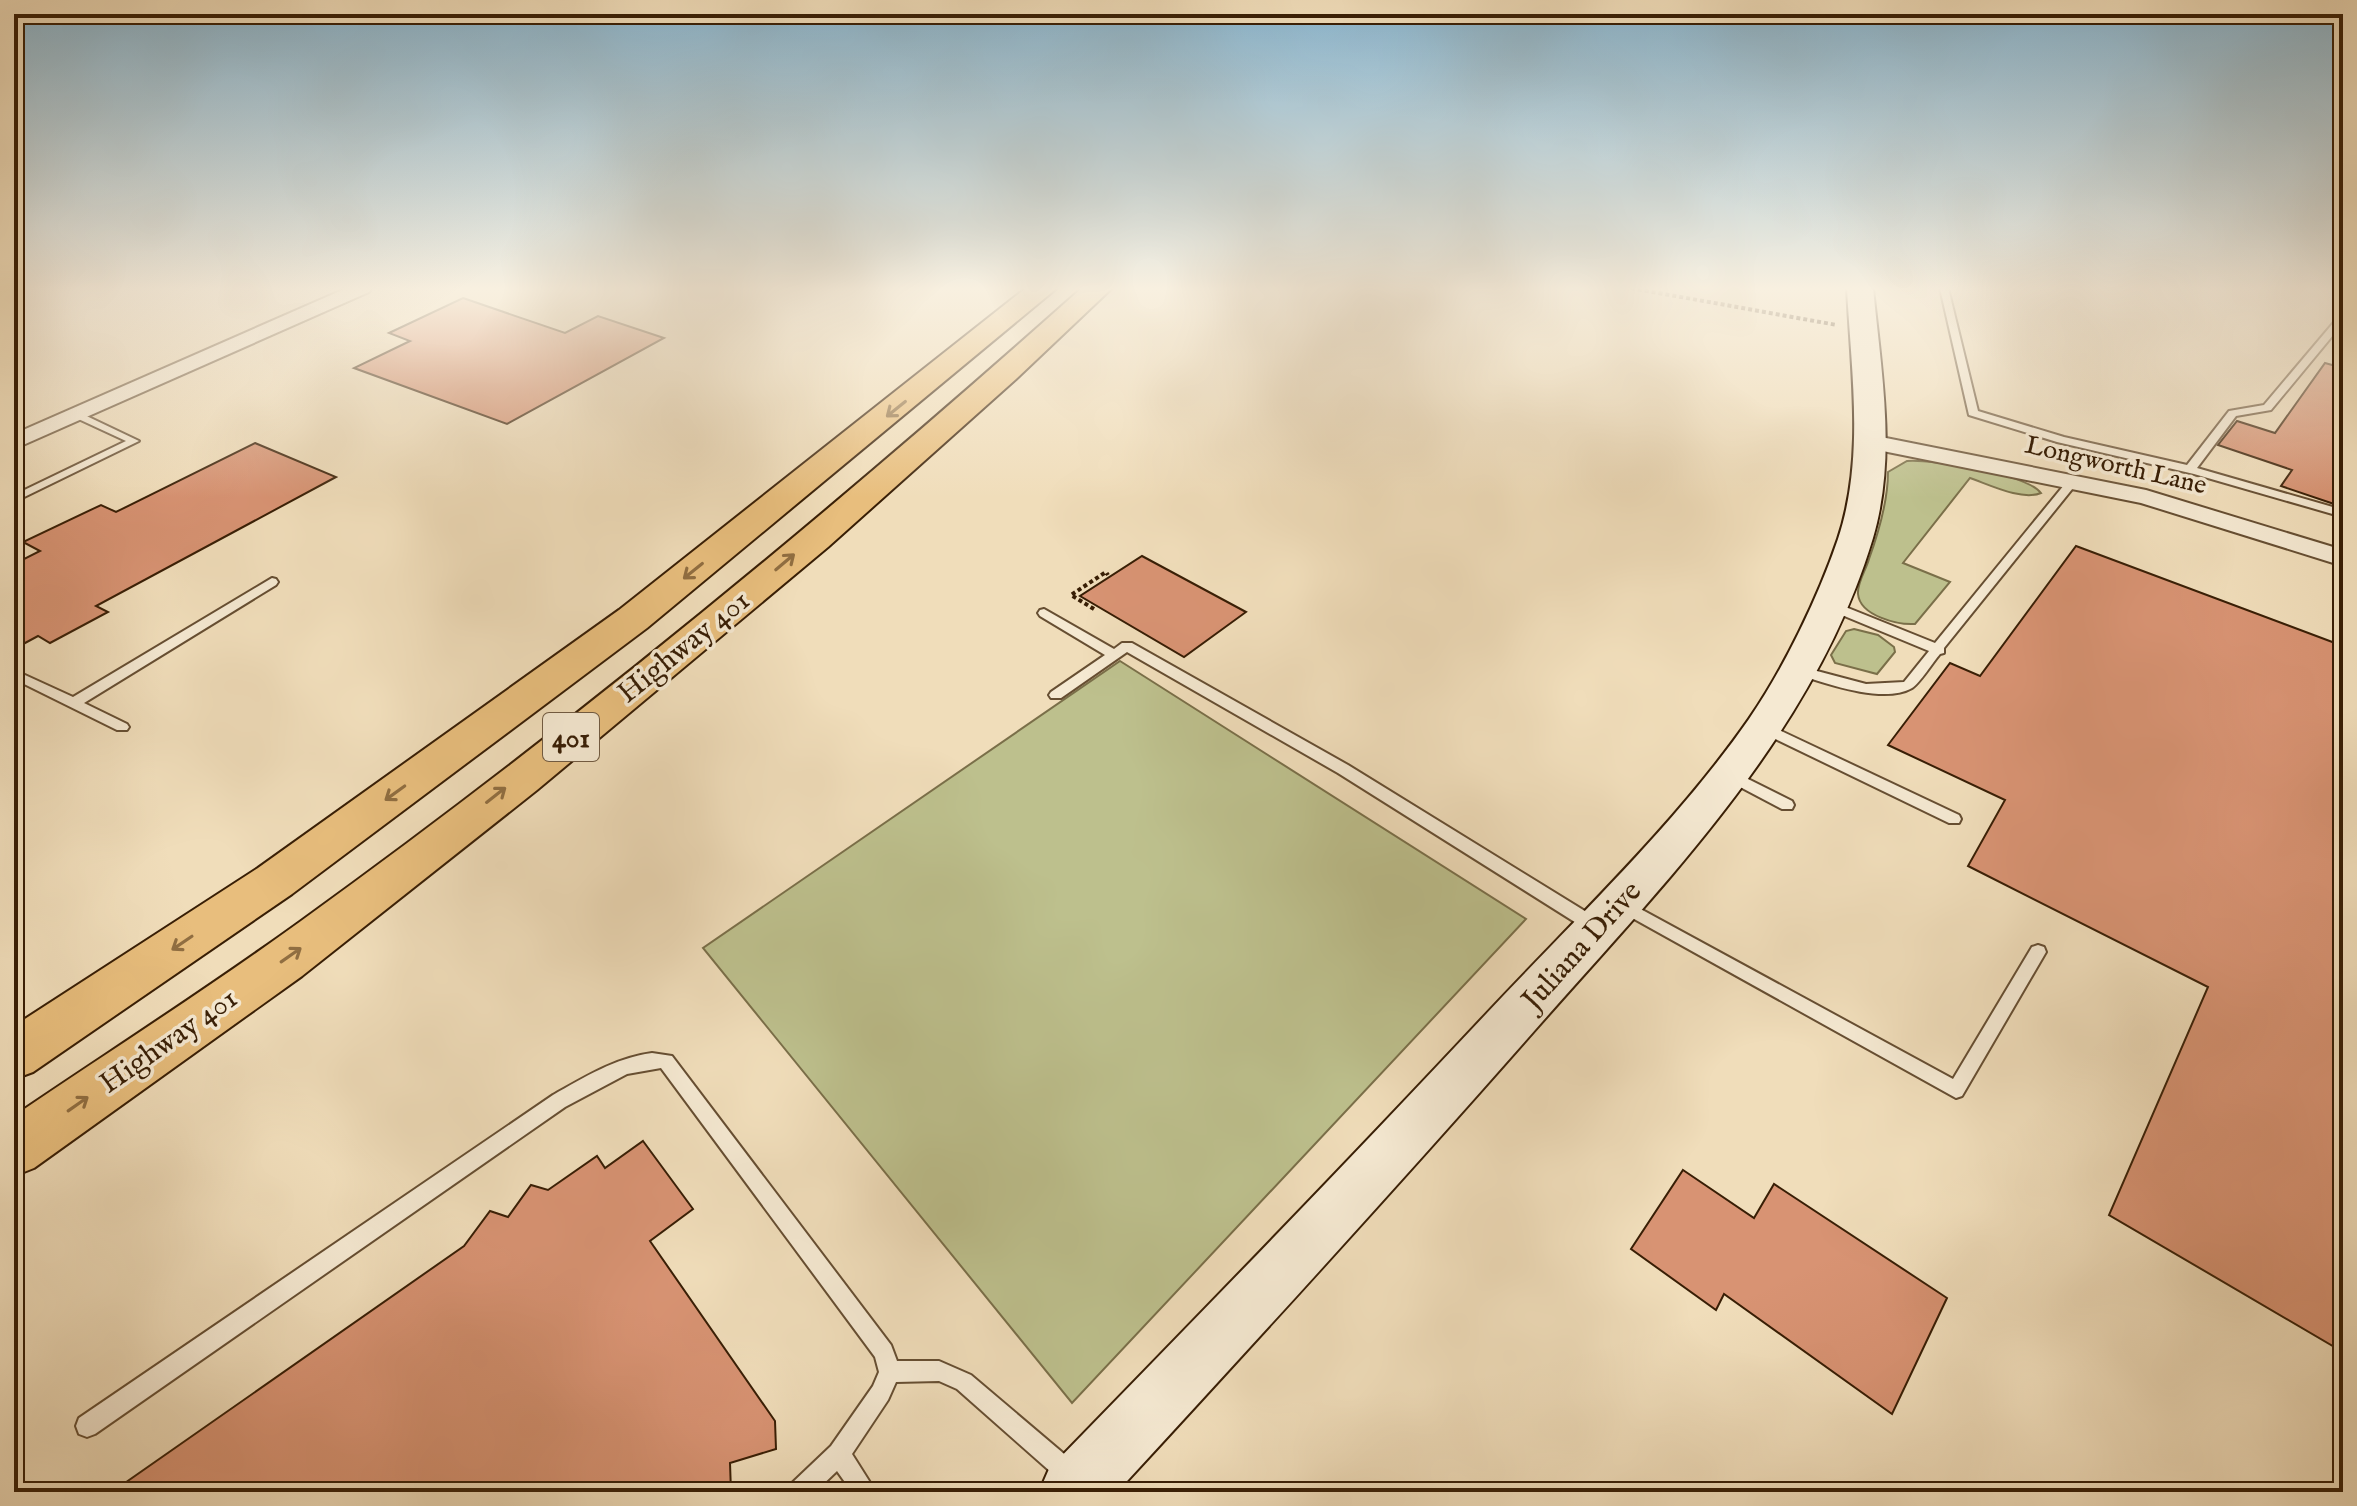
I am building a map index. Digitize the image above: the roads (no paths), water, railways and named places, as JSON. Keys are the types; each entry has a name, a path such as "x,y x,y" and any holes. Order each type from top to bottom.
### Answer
{"highway":[{"name":"Highway 401","path":"14,1055 275,881 633,619 956,358"},
{"name":"Highway 401","path":"14,1149 320,934 678,652 1021,358"}],"street":[{"path":"14,442 202,358"},
{"name":"Juliana Drive","path":"1076,1487 1361,1187 1608,915 1730,775 1764,728 1798,670 1829,604 1859,526 1871,442 1864,358"},
{"name":"Longworth Lane","path":"1871,442 2073,481 2181,507 2343,558"}],"lane":[{"path":"1960,358 1973,413 2061,440 2190,469 2343,514"},
{"path":"2190,469 2233,413 2267,408 2309,358"},
{"path":"14,499 134,441 76,414"},
{"path":"1798,670 1862,689 1889,691 1908,685 2073,481"},
{"path":"73,703 272,582"},
{"path":"1829,604 1939,650"},
{"path":"1044,613 1114,655"},
{"path":"1056,695 1127,646 1608,915 1956,1090 2038,952"},
{"path":"14,674 122,727"},
{"path":"1764,728 1954,819"},
{"path":"1730,775 1787,805"},
{"path":"87,1426 559,1101 619,1069 648,1059 666,1061 884,1352 889,1372 881,1393 839,1454 799,1492"},
{"path":"889,1372 939,1371 964,1382 1076,1487"},
{"path":"839,1454 865,1492"}]}
